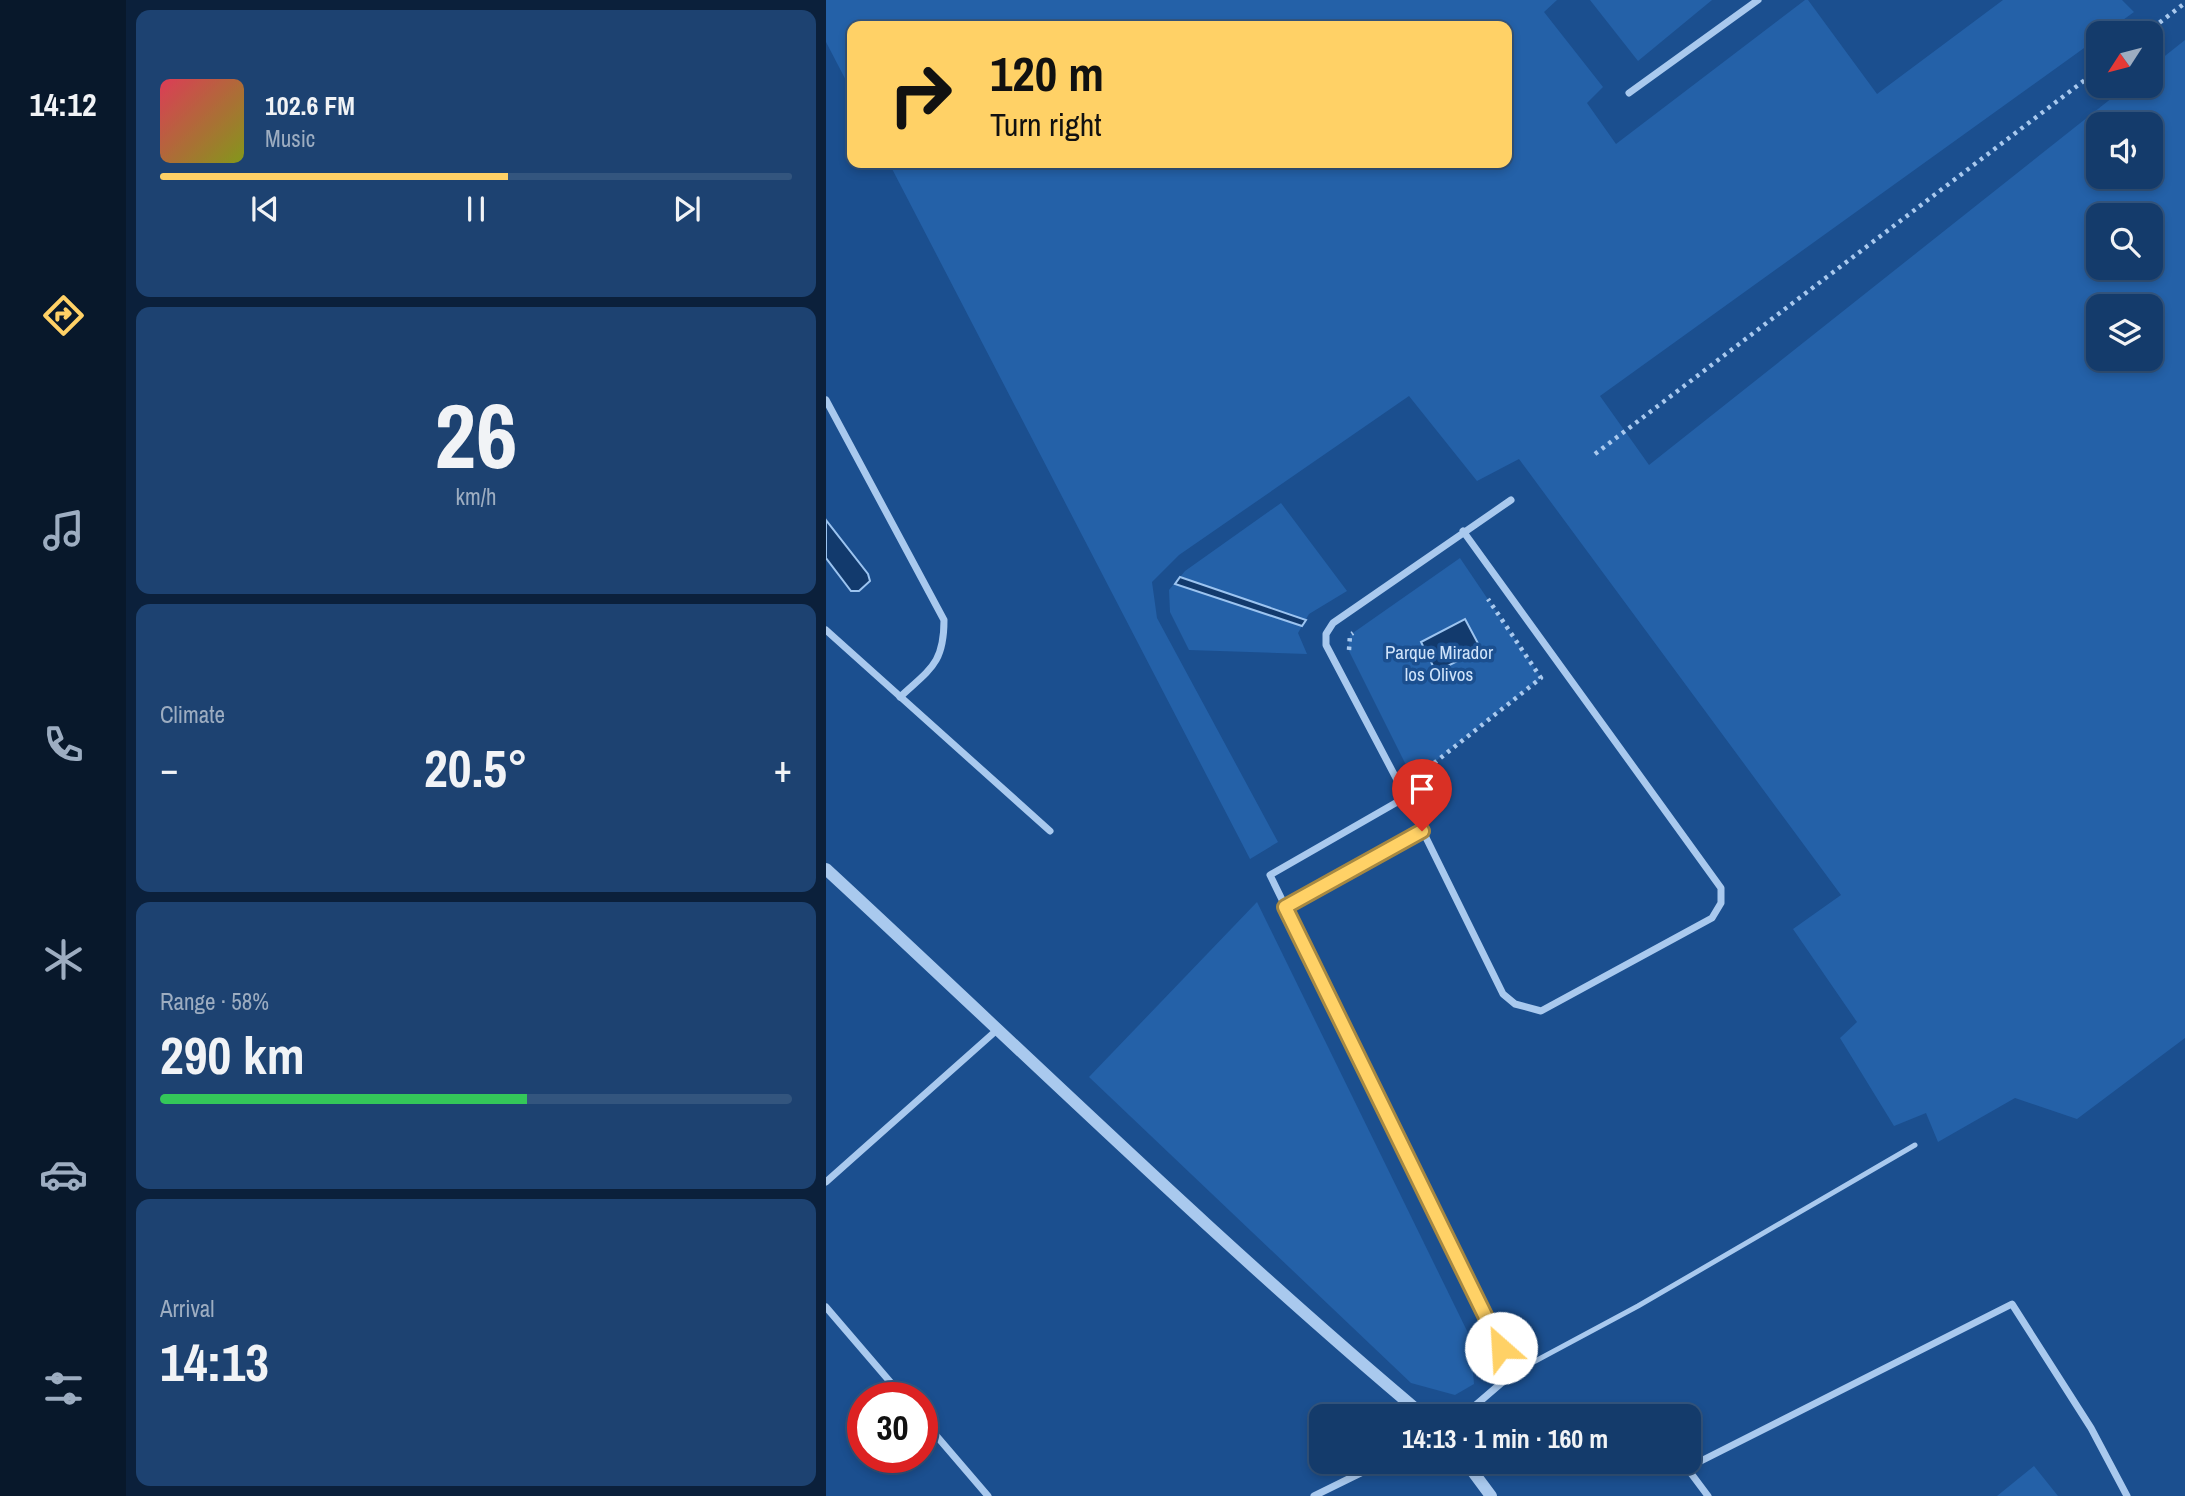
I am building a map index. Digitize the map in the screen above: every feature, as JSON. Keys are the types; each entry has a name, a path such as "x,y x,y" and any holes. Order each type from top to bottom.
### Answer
{"street":[{"path":"1629,93 1758,0"},
{"path":"826,400 944,620 944,639 938,661 900,697"},
{"path":"1463,531 1721,888 1721,902 1712,918 1541,1011 1515,1004 1503,994 1406,797 1326,645 1326,634 1333,623 1463,531 1511,500"},
{"path":"826,630 1050,831"},
{"path":"1406,797 1270,875 1513,1373 1477,1404"},
{"path":"1285,907 1422,831"},
{"path":"826,869 1214,1230 1410,1404"},
{"path":"826,1182 998,1028"},
{"path":"1708,1496 1687,1468 2012,1304 2091,1428 2127,1496"},
{"path":"826,1307 890,1382"},
{"path":"938,1438 988,1496"},
{"path":"1314,1496 1359,1474"},
{"path":"1475,1474 1491,1496"}],"lane":[{"path":"1513,1373 1638,1306 1915,1144"}],"path":[{"path":"2162,21 2185,3"},
{"path":"1595,454 2086,78"},
{"path":"1407,768 1413,779 1541,678 1482,590"},
{"path":"1354,661 1348,649 1350,635 1361,628"}],"green space":[{"path":"826,0 1557,0 1544,12 1603,87 1587,103 1616,144 1805,0 1808,0 1877,94 2003,0 2122,0 2134,12 2122,21 2086,21 2086,47 1600,396 1649,465 2086,119 2086,189 2163,189 2163,112 2094,112 2112,98 2163,98 2163,57 2185,40 2185,1038 2077,1119 2015,1098 1938,1142 1926,1113 1894,1126 1840,1038 1857,1022 1793,929 1841,895 1519,459 1477,481 1409,396 1179,555 1152,582 1157,618 1278,842 1250,859 892,168 1512,168 1512,21 847,21 847,82 826,42"},
{"path":"1590,0 1712,0 1638,61"},
{"path":"1281,503 1347,591 1309,614 1298,633 1307,654 1189,650 1170,612 1169,590 1185,571"},
{"name":"Parque Mirador los Olivos","path":"1460,558 1541,678 1413,779 1348,649 1350,635"},
{"path":"1257,902 1470,1337 1474,1384 1455,1395 1411,1383 1089,1077"},
{"path":"2034,1466 2058,1496 1997,1496"}],"shaded area":[{"path":"826,520 868,574 870,581 859,591 851,591 826,558"},
{"path":"1180,577 1306,620 1302,626 1175,584"},
{"path":"1465,619 1481,649 1436,672 1421,642"}],"route":[{"path":"1422,831 1285,907 1501,1348"}]}
